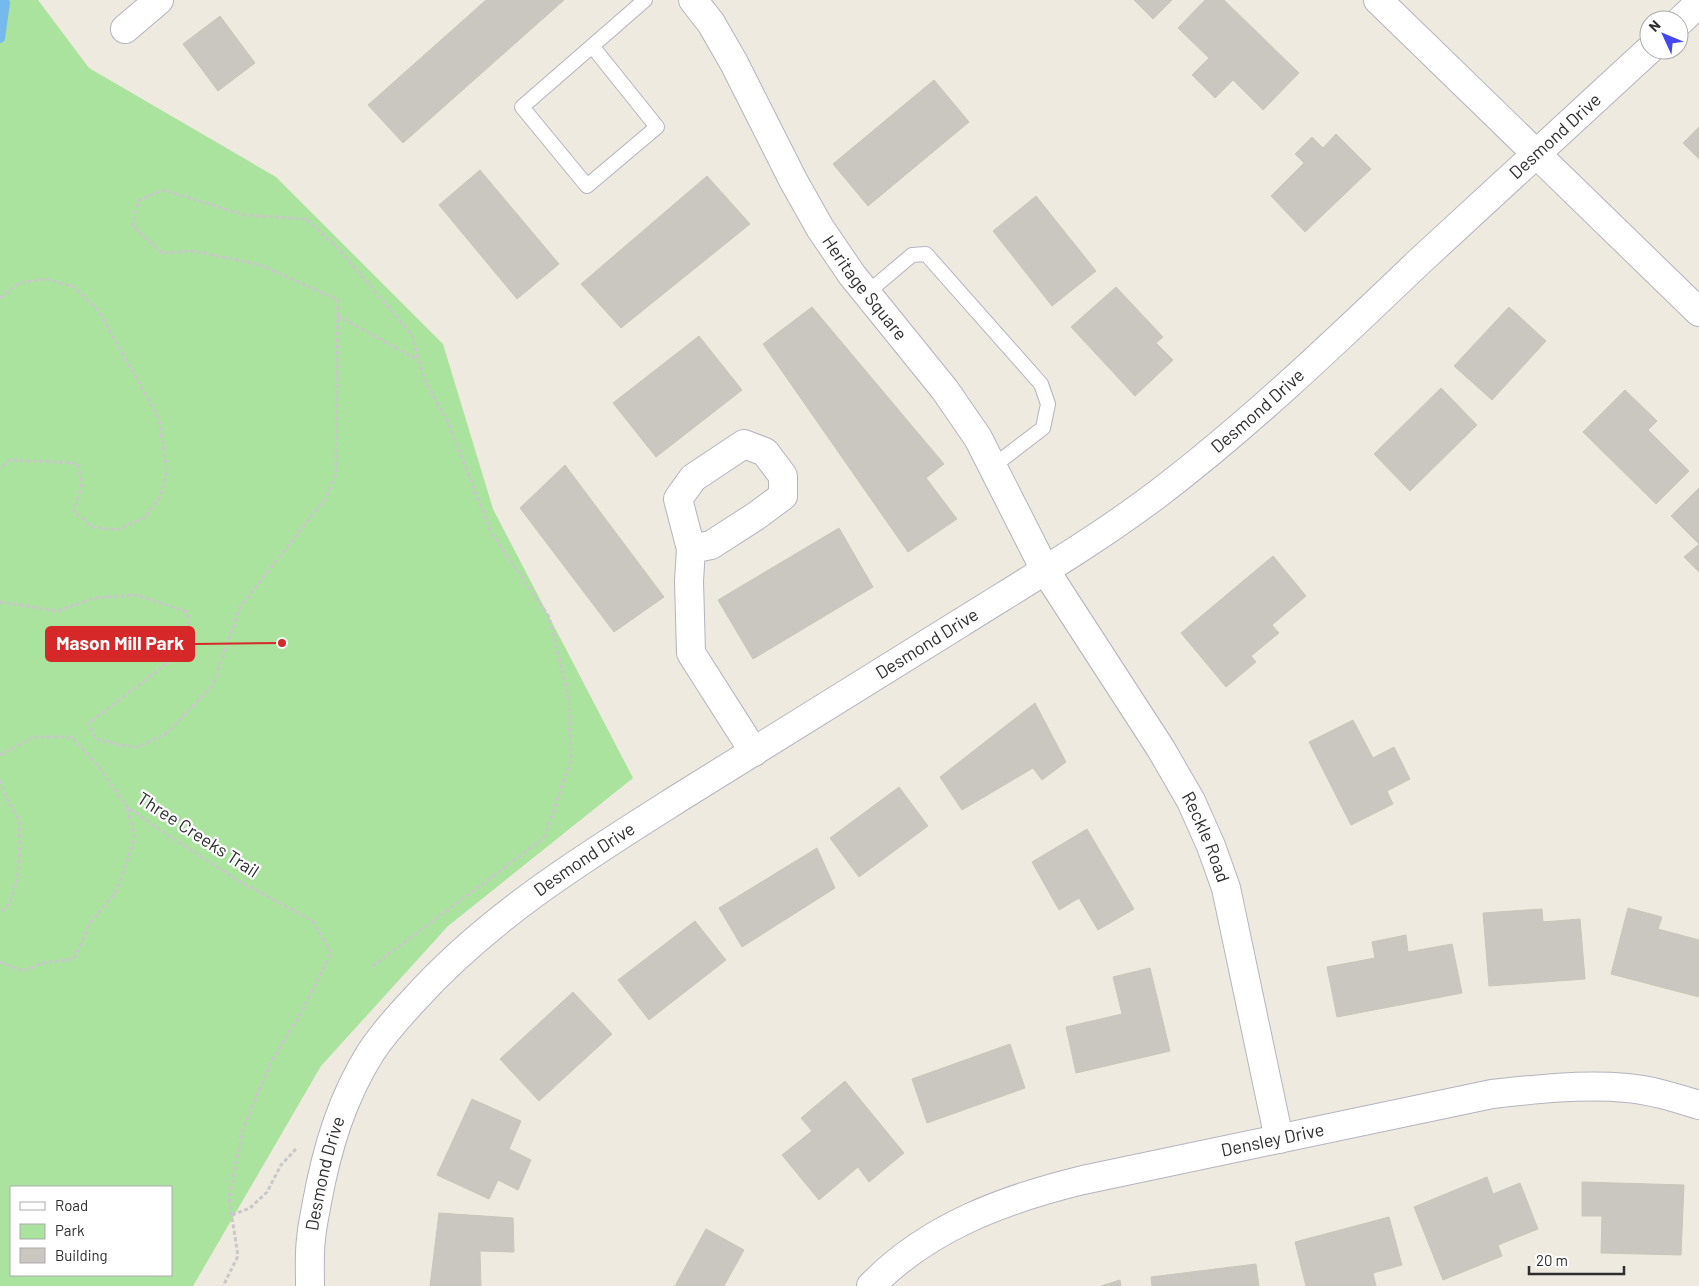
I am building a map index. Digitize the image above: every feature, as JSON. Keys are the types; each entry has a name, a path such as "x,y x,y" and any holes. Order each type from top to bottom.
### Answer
{"street":[{"path":"125,28 159,0"},
{"name":"Heritage Square","path":"693,0 711,23 734,63 793,180 820,228 852,274 945,390 978,438 1045,570"},
{"path":"1378,0 1699,312"},
{"path":"1689,12 1699,3"},
{"name":"Desmond Drive","path":"310,1286 311,1238 329,1144 348,1096 372,1052 398,1016 431,980 473,941 516,907 603,846 1045,570 1118,522 1198,462 1319,357 1639,59"},
{"path":"691,549 689,580 691,652 754,752"},
{"name":"Reckle Road","path":"1045,570 1161,749 1191,801 1211,846 1226,888 1279,1139"},
{"name":"Densley Drive","path":"871,1286 911,1251 940,1232 1008,1201 1075,1182 1492,1094 1537,1089 1628,1088 1699,1105"}],"lane":[{"path":"592,46 657,127 587,186 522,107 592,46 645,0"},
{"path":"867,293 912,255 926,254 1042,384 1048,404 1043,428 992,467"}],"path":[{"path":"0,602 57,611 96,598 137,596 187,612 190,634 174,658 88,724 96,739 119,745 138,747 167,733 213,685 240,607 325,499 336,474 338,300 261,265 193,251 162,253 133,226 138,201 164,190 244,215 306,219 337,247 412,335 424,379 448,422 491,532 549,617 568,695 571,760 544,838 370,968"},
{"path":"0,298 19,283 46,279 74,287 98,310 159,418 167,471 160,497 144,518 116,530 93,527 74,512 82,484 77,463 10,460 0,468"},
{"path":"338,316 418,360"},
{"name":"Three Creeks Trail","path":"0,755 34,737 72,737 99,767 127,807 239,881 313,921 331,953 301,1013 270,1064 243,1130 229,1198 232,1215"},
{"path":"0,780 5,796 19,819 20,846 18,878 9,904 0,913"},
{"path":"0,962 24,971 42,963 74,959 90,923 115,893 127,861 135,837 127,807"},
{"path":"222,1286 238,1256 232,1215 250,1208 267,1192 282,1165 295,1150 329,1144"}],"green space":[{"path":"0,0 38,0 89,68 276,177 443,344 493,509 633,778 448,926 321,1066 193,1286 0,1286"}],"building":[{"path":"486,0 564,0 403,143 368,105"},
{"path":"1134,0 1172,0 1153,19"},
{"path":"1205,0 1224,0 1299,73 1263,110 1233,80 1215,98 1192,75 1209,58 1178,28"},
{"path":"220,16 255,63 218,91 183,44"},
{"path":"934,80 969,122 868,206 833,164"},
{"path":"1699,127 1699,159 1683,143"},
{"path":"1336,134 1371,169 1305,232 1271,196 1304,163 1295,154 1312,137 1323,148"},
{"path":"480,170 559,264 517,299 439,205"},
{"path":"707,176 750,224 621,328 581,284"},
{"path":"1036,196 1096,271 1052,306 993,231"},
{"path":"1116,287 1163,337 1156,343 1173,360 1135,396 1071,327"},
{"path":"812,307 944,464 926,478 957,519 908,552 763,344"},
{"path":"1509,307 1546,341 1492,400 1454,366"},
{"path":"699,336 742,390 656,457 613,403"},
{"path":"1441,388 1477,425 1410,491 1374,454"},
{"path":"1625,390 1657,421 1648,430 1689,471 1656,504 1583,432"},
{"path":"565,465 664,597 614,632 520,508"},
{"path":"1699,488 1699,544 1671,516"},
{"path":"839,528 873,587 753,659 718,600"},
{"path":"1699,544 1699,572 1684,557"},
{"path":"1273,556 1306,596 1272,625 1279,633 1251,656 1256,662 1226,687 1181,633"},
{"path":"1035,703 1066,762 1042,780 1033,768 962,810 940,777"},
{"path":"1353,720 1373,758 1394,747 1410,779 1387,791 1393,804 1351,825 1309,742"},
{"path":"899,787 928,826 859,877 830,838"},
{"path":"1087,829 1134,909 1098,930 1079,898 1059,910 1032,862"},
{"path":"817,848 835,888 742,947 719,908"},
{"path":"1628,908 1662,917 1658,929 1699,940 1699,997 1611,974"},
{"path":"1542,909 1543,922 1580,919 1585,979 1489,986 1483,913"},
{"path":"695,921 726,960 649,1020 618,980"},
{"path":"1406,935 1408,952 1452,944 1462,993 1337,1017 1327,967 1375,958 1372,942"},
{"path":"1150,968 1170,1051 1076,1073 1066,1027 1122,1014 1113,977"},
{"path":"573,992 612,1034 539,1101 500,1059"},
{"path":"1010,1044 1025,1088 927,1123 912,1079"},
{"path":"845,1081 904,1153 869,1182 858,1167 819,1200 782,1155 812,1131 801,1118"},
{"path":"472,1099 521,1121 509,1149 531,1160 518,1190 498,1180 489,1199 437,1175"},
{"path":"1487,1177 1493,1194 1520,1183 1538,1229 1498,1245 1502,1256 1443,1280 1414,1207"},
{"path":"1582,1182 1684,1185 1681,1255 1601,1253 1602,1216 1582,1216"},
{"path":"439,1213 513,1218 514,1252 480,1251 481,1286 430,1286"},
{"path":"1389,1217 1402,1265 1373,1273 1376,1286 1306,1286 1295,1242"},
{"path":"706,1229 744,1250 724,1286 675,1286"},
{"path":"1256,1264 1259,1286 1152,1286 1151,1277"},
{"path":"1120,1280 1121,1286 1101,1286"}],"waterway":[{"path":"0,38 5,3 3,0"}],"place":[{"name":"Mason Mill Park","path":"282,643"}]}
